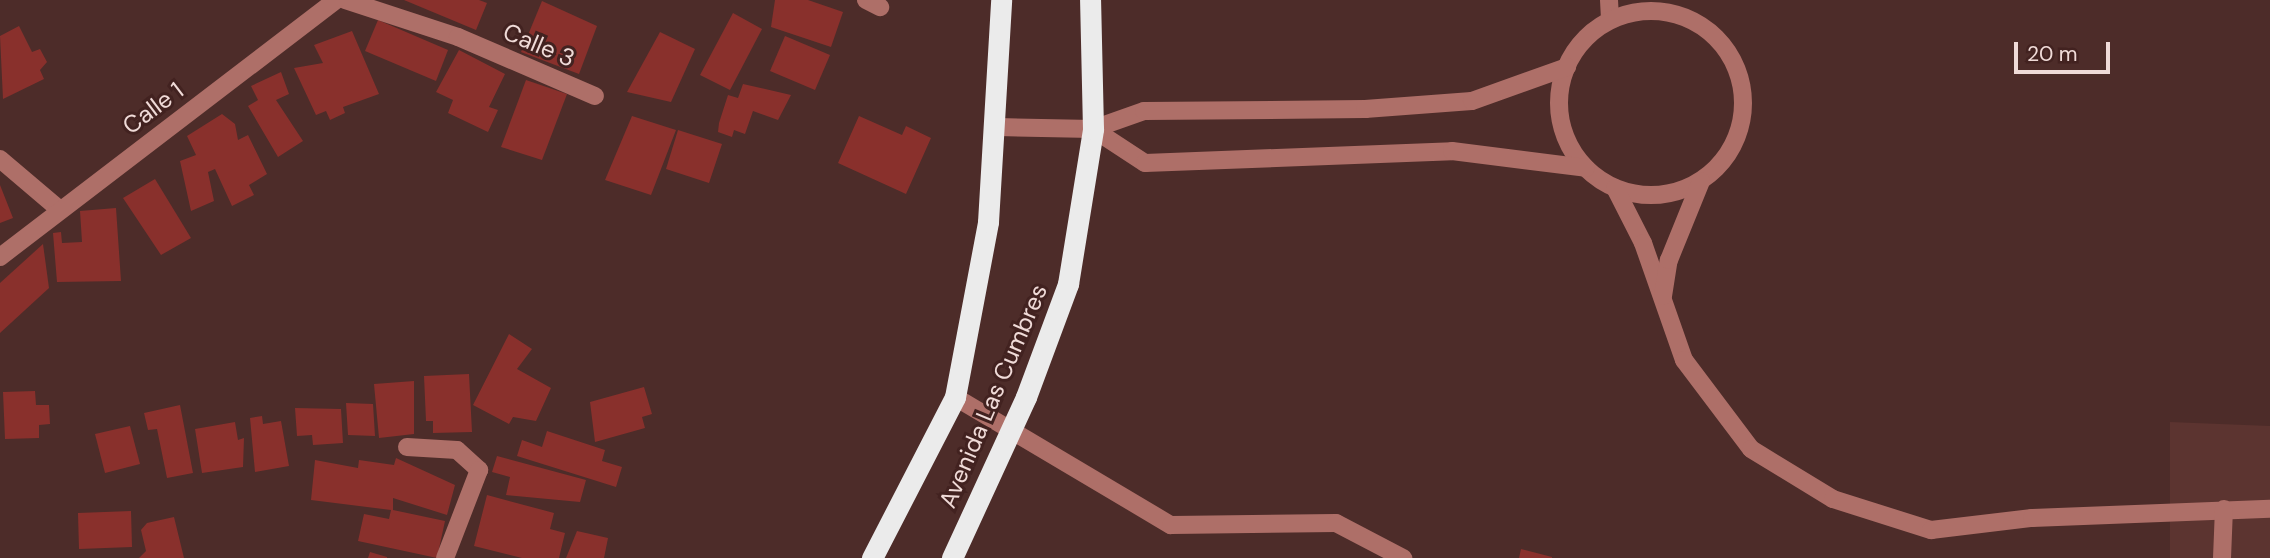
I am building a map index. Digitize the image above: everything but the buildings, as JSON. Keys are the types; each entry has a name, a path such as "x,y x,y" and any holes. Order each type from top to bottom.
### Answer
{"highway":[{"name":"Avenida Las Cumbres","path":"872,558 955,397 988,222 998,127 1001,0"},
{"name":"Avenida Las Cumbres","path":"952,558 1012,431 1068,284 1093,129 1090,0"}],"street":[{"name":"Calle 1","path":"0,257 59,209 336,0"},
{"name":"Calle 3","path":"345,0 458,37 595,96"},
{"path":"1609,0 1610,20"},
{"path":"1663,296 1669,260 1701,181 1723,161 1744,106 1727,49 1678,7 1632,12 1610,20 1584,39 1567,66 1561,120 1586,167 1615,188 1644,195 1701,181"},
{"path":"998,127 1093,129 1144,111 1365,109 1472,101 1567,66"},
{"path":"1093,129 1146,163 1452,151 1586,167"},
{"path":"0,159 59,209"},
{"path":"1615,188 1663,296 1684,360 1751,449 1833,499 1931,530 2224,509 2270,509"},
{"path":"955,397 1171,525 1336,523 1403,558"},
{"path":"407,447 457,450 480,470 445,558"},
{"path":"2222,558 2224,509"}],"shaded area":[{"path":"2170,422 2270,426 2270,558 2170,558"}]}
